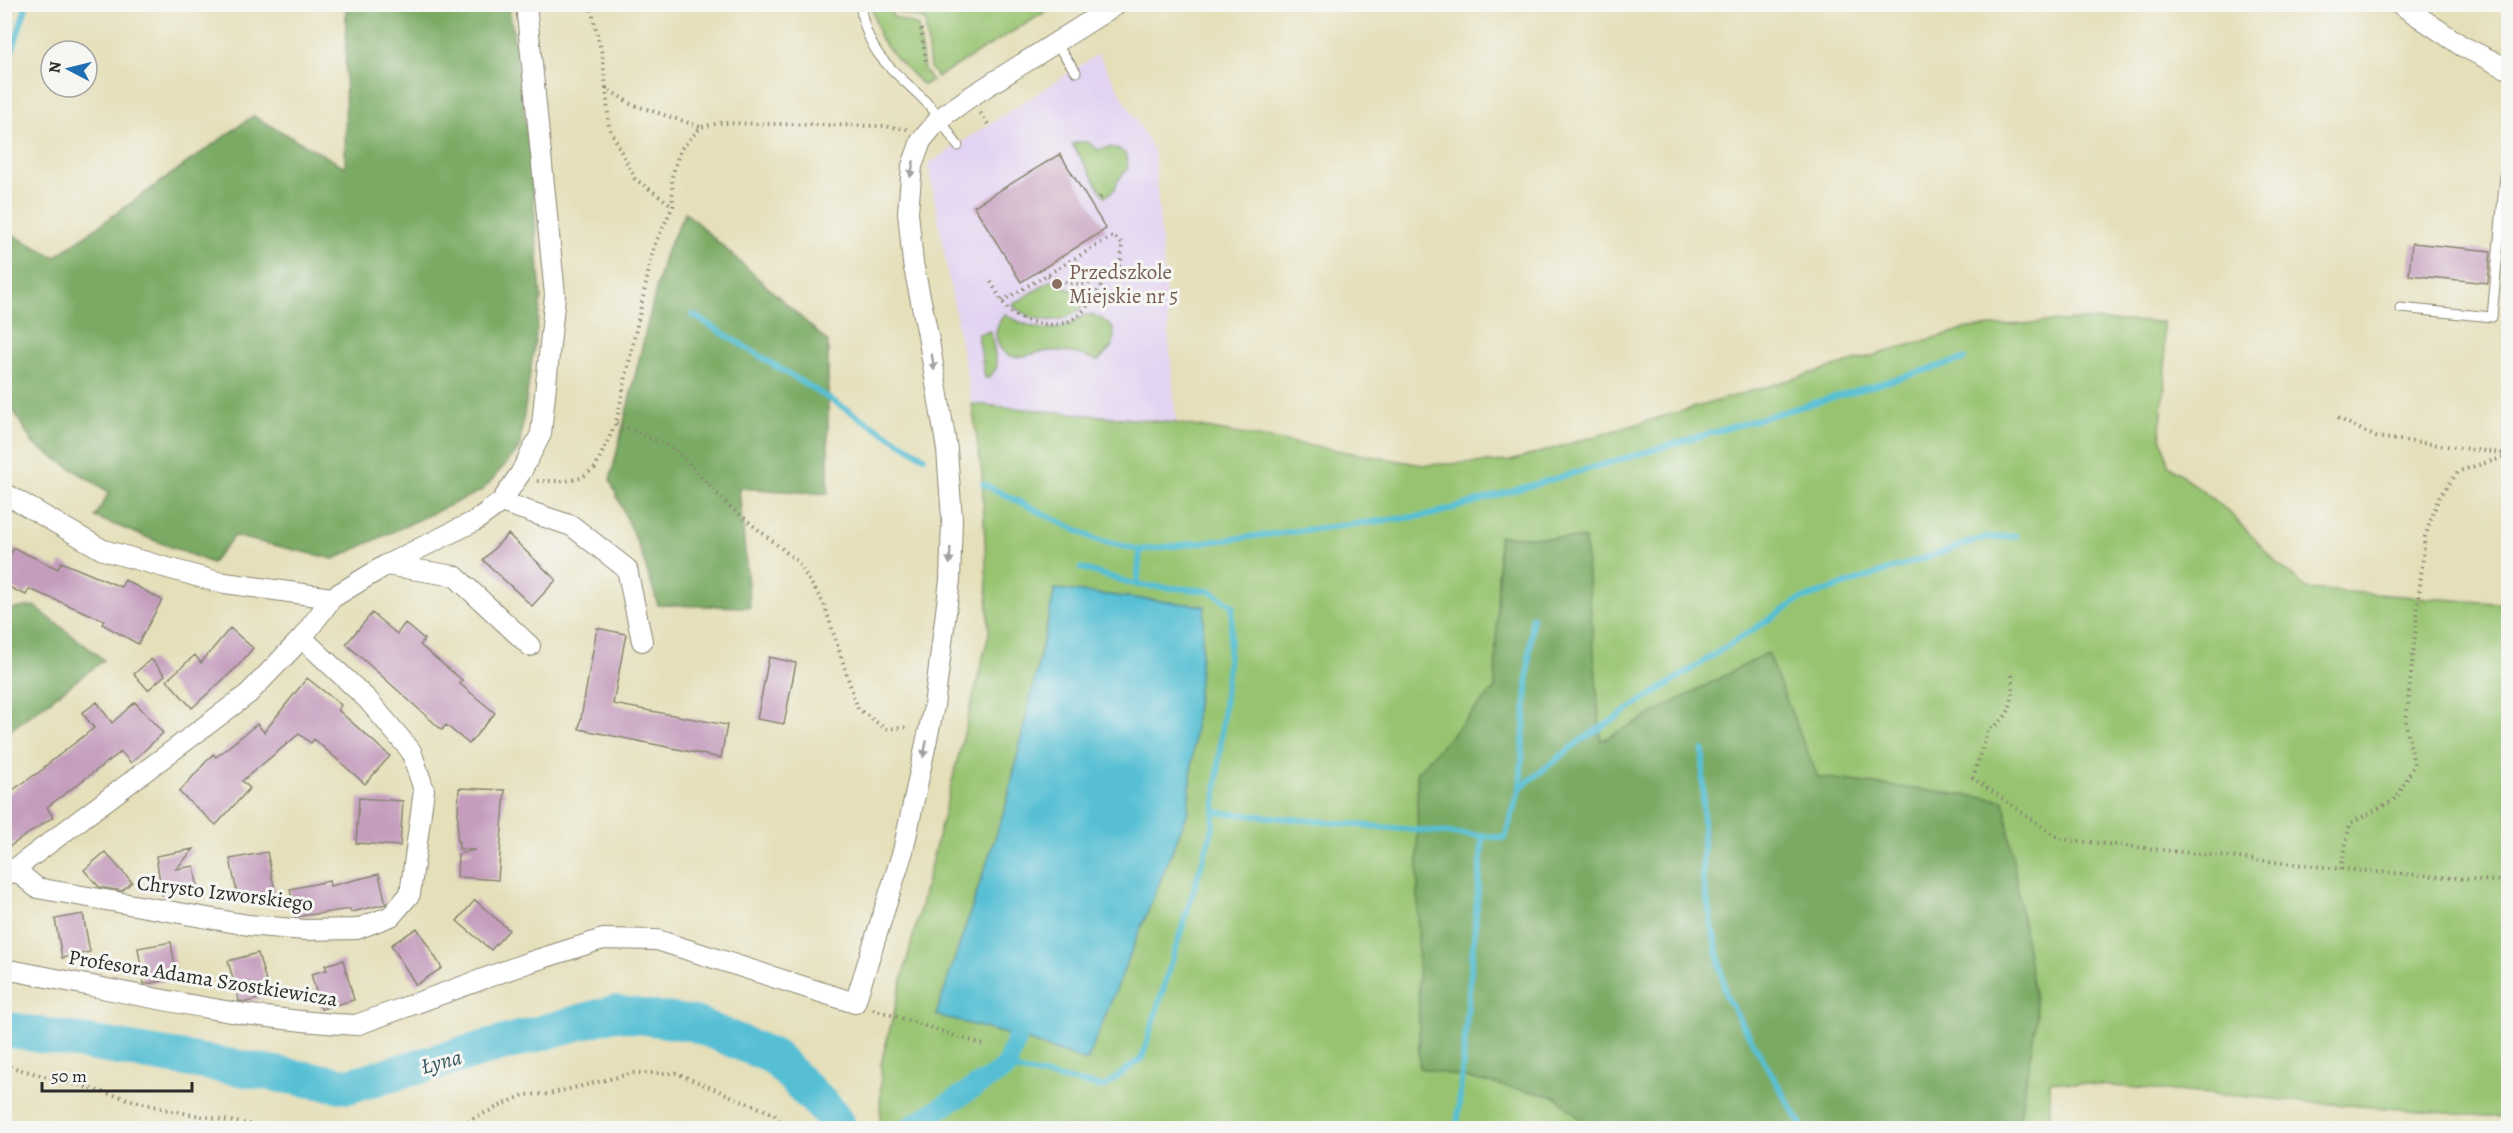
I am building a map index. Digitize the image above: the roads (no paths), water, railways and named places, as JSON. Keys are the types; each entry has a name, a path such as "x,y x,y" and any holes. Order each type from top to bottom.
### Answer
{"street":[{"path":"10,874 248,694 302,638 332,598 386,565 475,521 501,502 519,474 541,434 555,295 526,4"},
{"path":"939,119 1117,4"},
{"path":"2400,4 2462,45 2508,69"},
{"name":"Profesora Adama Szostkiewicza","path":"4,969 213,1008 327,1024 356,1025 527,963 603,939 657,940 855,1003 903,851 934,706 950,580 952,519 947,450 928,335 913,263 908,212 912,166 921,141 939,119"},
{"path":"4,493 103,550 218,582 332,598"},
{"path":"501,502 572,526 627,569 642,641"},
{"path":"386,565 455,576 530,646"},
{"name":"Chrysto Izworskiego","path":"10,874 37,888 248,925 304,930 357,929 391,916 410,894 424,790 411,751 368,700 302,638"}],"lane":[{"path":"860,4 872,47 939,119 958,146"},
{"path":"1056,44 1076,72"},
{"path":"2400,308 2492,317 2508,142"}],"water":[{"path":"1055,589 1205,606 1188,812 1087,1061 1017,1037 936,1015 1007,802"}],"waterway":[{"path":"4,77 27,4"},
{"path":"693,315 924,457"},
{"path":"983,484 1097,540 1140,550 1430,515 1964,359"},
{"path":"1520,788 1580,741 1799,600 1984,538 2016,536"},
{"path":"1137,585 1140,550"},
{"path":"1006,1068 1104,1087 1142,1058 1213,827 1233,606 1210,591 1137,585 1081,568"},
{"path":"1214,812 1505,838 1520,788 1532,617"},
{"path":"1703,750 1703,880 1726,996 1803,1128"},
{"path":"1457,1128 1483,835"},
{"name":"Łyna","path":"4,1029 348,1086 614,1013 695,1024 774,1057 830,1113 839,1128"},
{"path":"908,1128 1006,1068 1017,1037"}],"place":[{"name":"Przedszkole Miejskie nr 5","path":"1057,284"}]}
